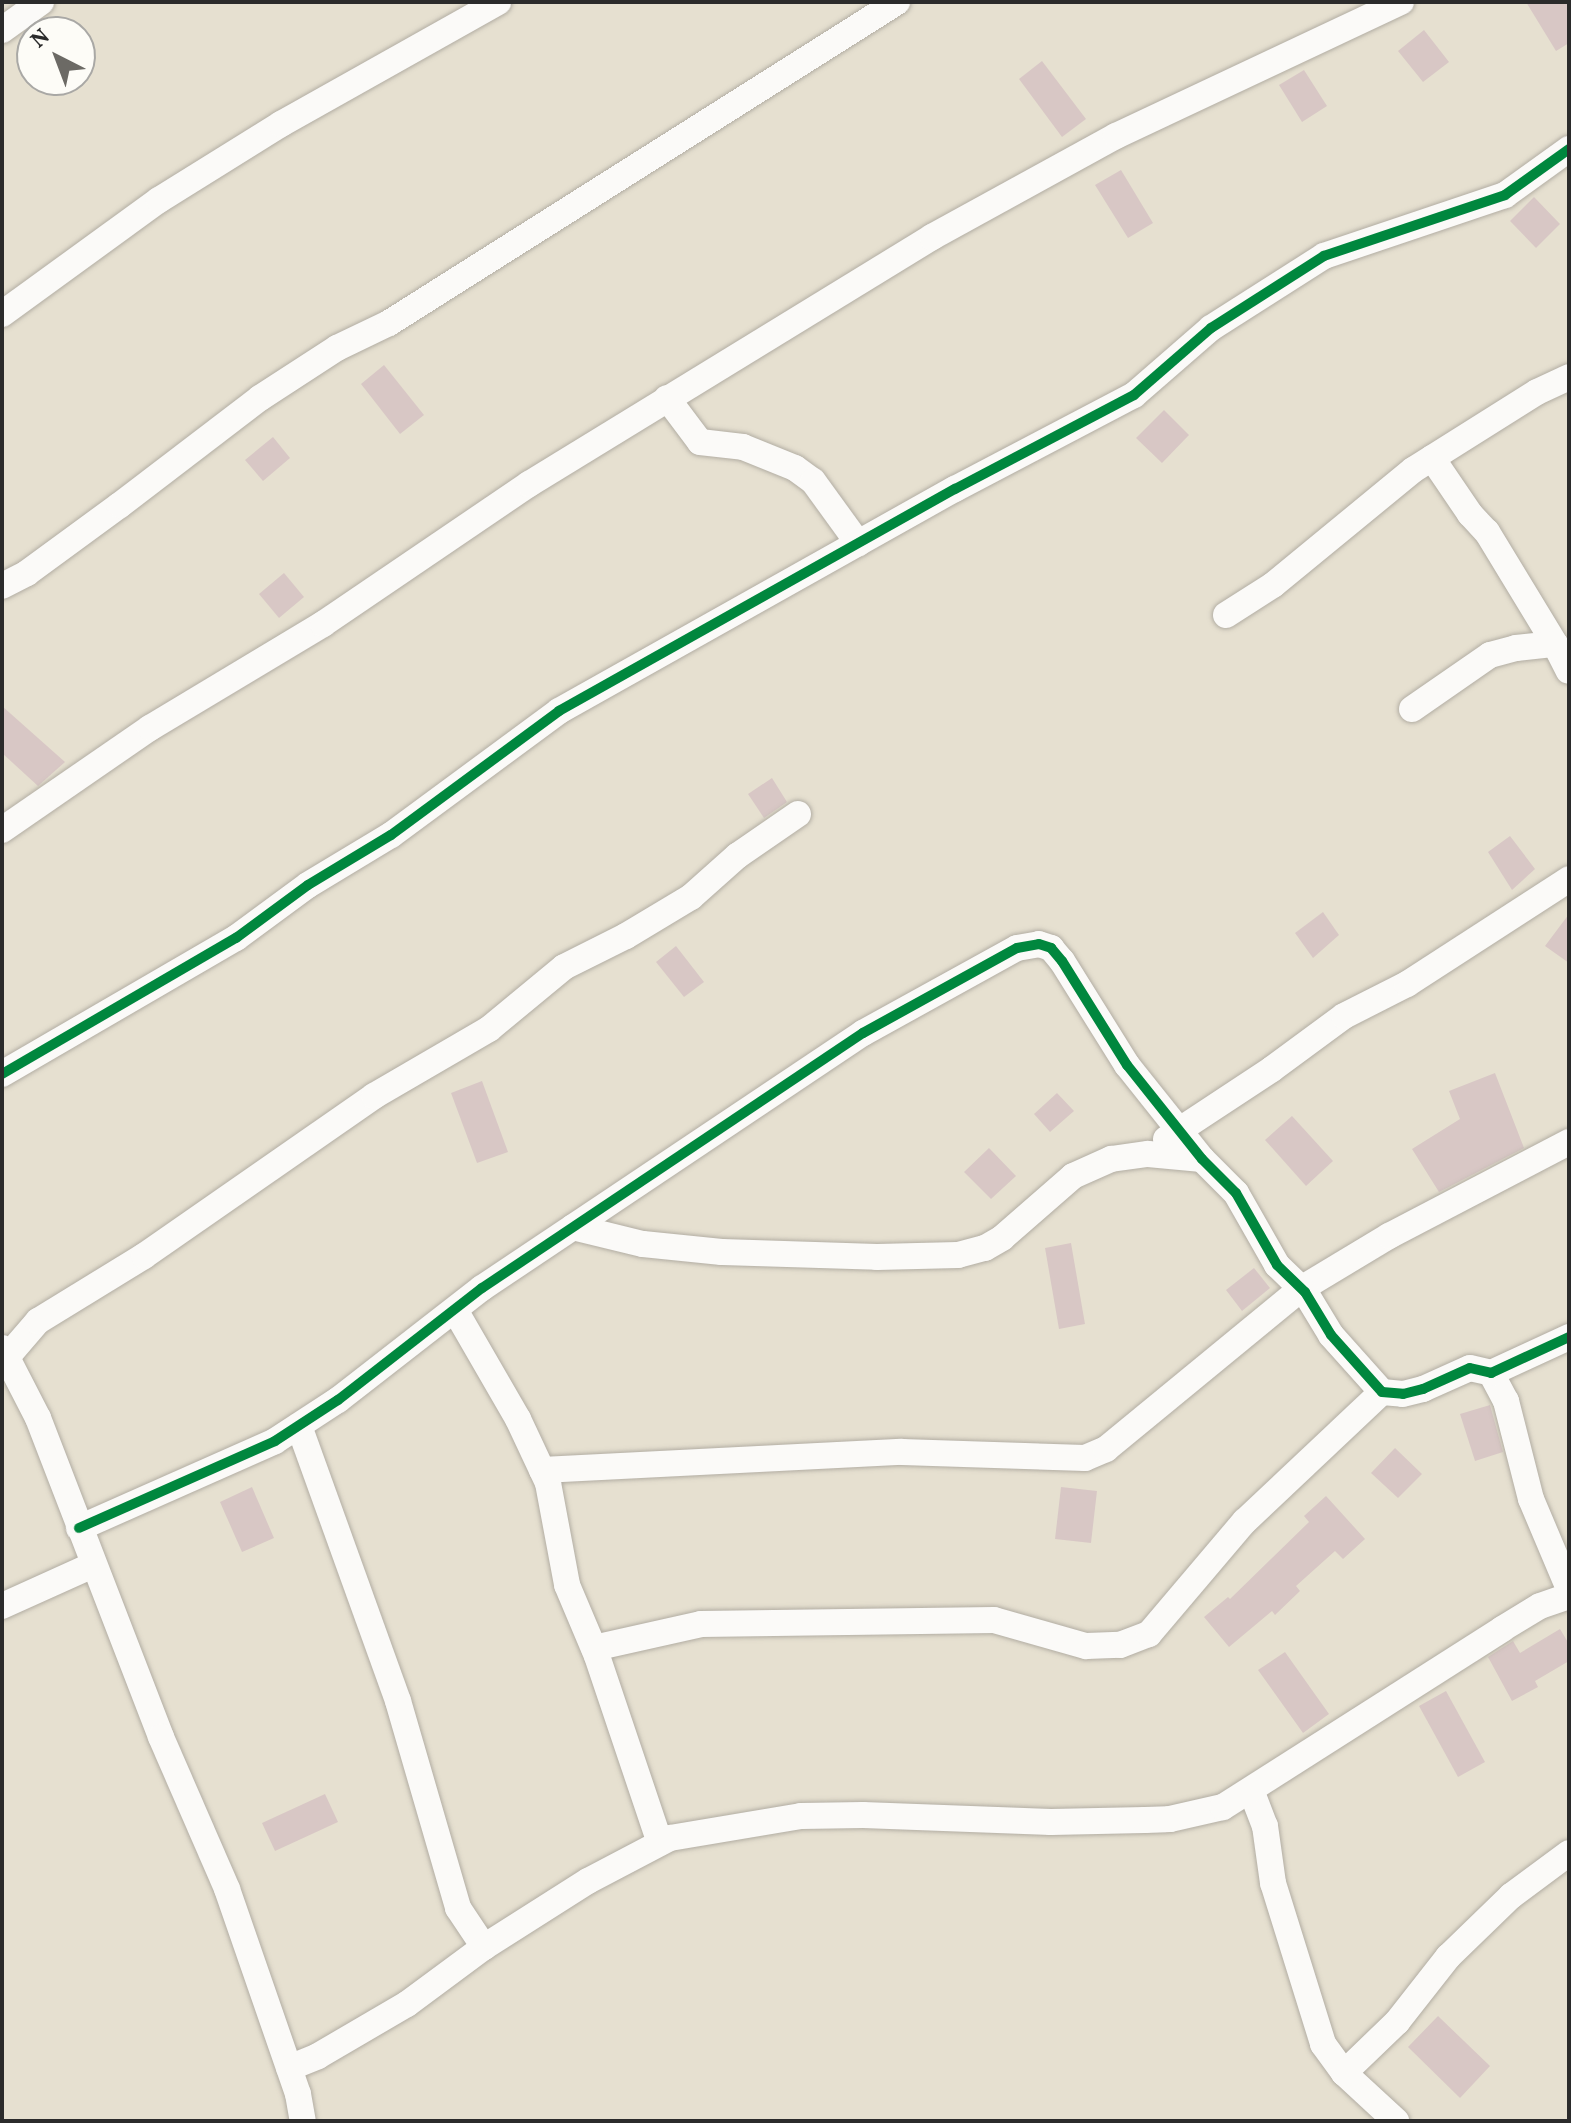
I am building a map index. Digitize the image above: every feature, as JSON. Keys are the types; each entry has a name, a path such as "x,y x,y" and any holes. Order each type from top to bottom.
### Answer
{"street":[{"path":"2,30 41,2"},
{"path":"2,314 159,200 281,124 498,2"},
{"path":"2,586 27,573 260,398 337,348 389,323 419,301 441,291 897,2"},
{"path":"2,830 150,728 323,624 517,492 932,237 1116,136 1401,2"},
{"path":"2,1074 236,938 308,885 391,835 559,711 858,543 1134,395 1211,328 1324,256 1505,195 1569,149"},
{"path":"1226,615 1273,585 1413,470 1537,392 1569,377"},
{"path":"667,398 700,442 743,447 795,468 813,481 858,543"},
{"path":"1432,458 1470,514 1487,532 1569,671"},
{"path":"1412,709 1490,655 1516,648 1555,644"},
{"path":"303,2121 289,2068 227,1889 93,1565 38,1418 4,1352 38,1321 144,1256 374,1096 489,1029 564,967 626,936 691,897 737,856 798,814"},
{"path":"1148,1154 1180,1128 1272,1069 1344,1016 1407,984 1569,879"},
{"path":"79,1528 243,1456 299,1426 573,1227 863,1033 1017,948 1039,944 1051,948 1062,961 1127,1065 1202,1159 1236,1193 1277,1265 1301,1289 1331,1335 1382,1392 1403,1394 1423,1389 1470,1368 1491,1373 1569,1337"},
{"path":"542,1470 902,1452 1085,1458 1106,1449 1301,1289 1389,1236 1569,1142"},
{"path":"573,1227 643,1244 722,1252 877,1257 958,1255 985,1248 1002,1238 1073,1176 1111,1159 1148,1154 1202,1159"},
{"path":"455,1310 518,1419 548,1483 567,1585 594,1648 660,1843"},
{"path":"1491,1373 1506,1401 1531,1499 1569,1589"},
{"path":"594,1648 701,1624 994,1620 1086,1646 1120,1645 1149,1634 1245,1521 1382,1392"},
{"path":"299,1426 398,1701 458,1908 484,1947"},
{"path":"2,1606 93,1565"},
{"path":"289,2068 318,2056 407,2004 484,1947 588,1881 660,1843 716,1829 801,1816 863,1815 1051,1822 1170,1819 1223,1807 1502,1629 1540,1606 1569,1596"},
{"path":"1251,1790 1265,1826 1273,1883 1323,2044 1344,2073 1396,2121"},
{"path":"1344,2073 1397,2022 1458,1947 1511,1896 1569,1853"}],"building":[{"path":"1526,2 1569,2 1569,43 1556,51"},
{"path":"1424,30 1449,62 1423,82 1398,51"},
{"path":"1042,61 1086,119 1062,137 1019,79"},
{"path":"1304,70 1327,106 1302,122 1279,85"},
{"path":"1121,170 1153,223 1128,238 1095,185"},
{"path":"1534,197 1560,224 1536,248 1510,221"},
{"path":"384,365 424,415 400,434 361,384"},
{"path":"1164,410 1189,435 1162,463 1136,438"},
{"path":"273,437 290,458 263,481 245,460"},
{"path":"284,573 304,597 279,618 259,594"},
{"path":"2,706 65,762 38,786 2,753"},
{"path":"772,778 787,802 764,818 748,794"},
{"path":"1510,836 1535,869 1512,890 1488,852"},
{"path":"1323,912 1339,935 1313,958 1295,933"},
{"path":"1569,914 1569,963 1545,946"},
{"path":"676,946 704,982 684,997 656,962"},
{"path":"1495,1073 1524,1148 1439,1192 1412,1149 1460,1119 1449,1091"},
{"path":"482,1081 508,1152 477,1163 451,1093"},
{"path":"1057,1093 1074,1111 1050,1132 1034,1114"},
{"path":"1292,1116 1333,1161 1306,1186 1265,1140"},
{"path":"989,1148 1016,1176 991,1199 964,1172"},
{"path":"1071,1243 1085,1324 1059,1329 1045,1248"},
{"path":"1254,1268 1270,1288 1242,1311 1226,1290"},
{"path":"1490,1405 1503,1452 1475,1461 1460,1414"},
{"path":"1395,1448 1422,1474 1398,1498 1371,1473"},
{"path":"252,1487 274,1538 242,1552 220,1502"},
{"path":"1061,1487 1097,1491 1091,1543 1055,1539"},
{"path":"1326,1496 1365,1539 1343,1559 1335,1551 1296,1586 1300,1591 1275,1615 1272,1611 1229,1647 1204,1617 1228,1597 1230,1599 1309,1522 1304,1516"},
{"path":"1560,1629 1569,1644 1569,1661 1535,1681 1538,1687 1512,1701 1488,1657 1513,1641 1520,1653"},
{"path":"1285,1652 1329,1714 1303,1733 1258,1670"},
{"path":"1446,1691 1485,1762 1458,1777 1419,1706"},
{"path":"325,1794 338,1822 275,1851 262,1823"},
{"path":"1438,2016 1490,2066 1460,2098 1408,2047"}],"cycle path":[{"path":"2,1074 236,938 308,885 391,835 559,711 955,489 1134,395 1211,328 1324,256 1505,195 1569,149"},
{"path":"79,1528 275,1441 338,1400 482,1288 863,1033 1017,948 1039,944 1051,948 1062,961 1127,1065 1202,1159 1236,1193 1277,1265 1305,1292 1331,1335 1382,1392 1403,1394 1423,1389 1470,1368 1491,1373 1569,1337"}]}
